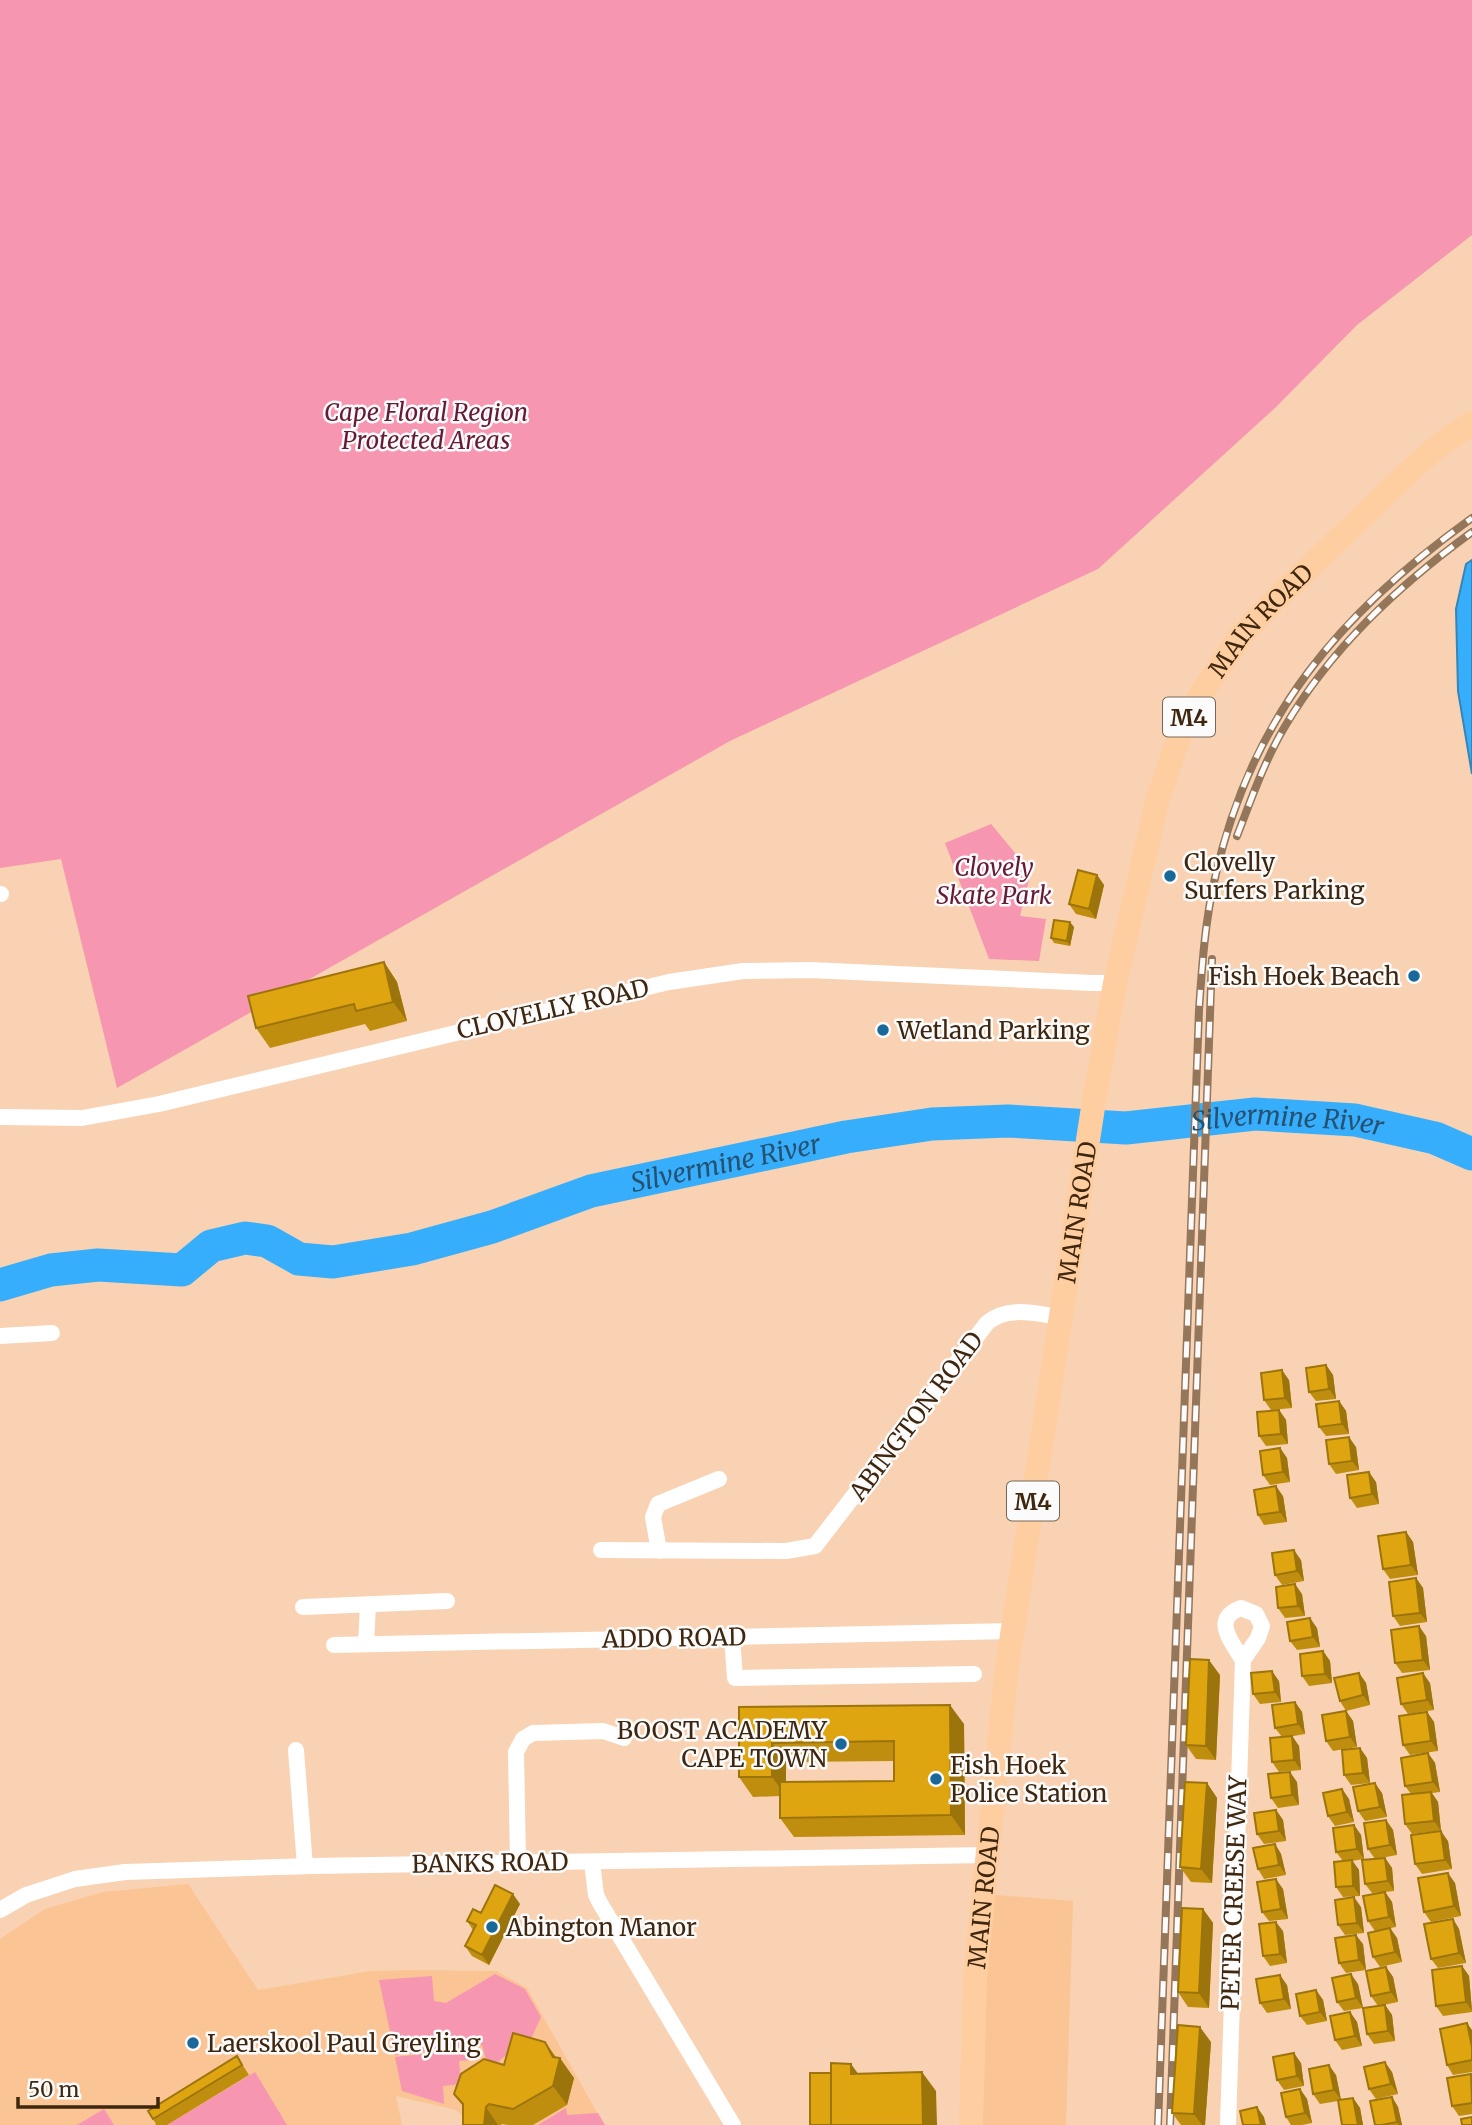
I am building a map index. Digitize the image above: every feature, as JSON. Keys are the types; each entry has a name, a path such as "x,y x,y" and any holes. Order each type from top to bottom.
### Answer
{"main road":[{"name":"MAIN ROAD","path":"971,2125 975,1979 1006,1674 1094,1101 1115,983 1158,798 1180,734 1207,684 1242,634 1413,468 1441,444 1472,423"}],"street":[{"name":"CLOVELLY ROAD","path":"0,1117 72,1118 125,1111 668,982 721,973 810,970 1115,983"},
{"name":"ABINGTON ROAD","path":"601,1550 786,1551 811,1548 820,1543 987,1323 996,1316 1010,1312 1061,1317"},
{"path":"0,1336 52,1332"},
{"path":"659,1551 653,1517 658,1504 719,1479"},
{"path":"303,1607 447,1601"},
{"path":"366,1644 368,1605"},
{"name":"ADDO ROAD","path":"334,1645 1013,1631"},
{"path":"732,1637 735,1678 974,1674"},
{"name":"PETER CREESE WAY","path":"1227,2125 1243,1660"},
{"path":"517,1863 516,1752 523,1739 533,1734 603,1731 624,1738"},
{"path":"296,1750 305,1866"},
{"name":"BANKS ROAD","path":"0,1910 26,1895 75,1879 125,1872 305,1866 986,1855"},
{"path":"592,1861 596,1895 600,1903 733,2125"}],"shaded area":[{"name":"Laerskool Paul Greyling","path":"188,1884 258,1990 371,1971 414,1970 496,1971 527,1988 604,2125 473,2125 456,2110 396,2096 402,2125 0,2125 0,1939 45,1909 103,1892"},
{"path":"982,1894 1073,1901 1066,2125 971,2125"}],"green space":[{"name":"Cape Floral Region Protected Areas","path":"0,0 1472,0 1472,235 1357,325 1276,407 1098,569 730,741 117,1088 61,859 0,868"},
{"name":"Clovely Skate Park","path":"991,824 1031,872 1020,916 1046,919 1039,961 989,959 945,843"},
{"path":"495,1974 525,1989 541,2017 531,2039 512,2033 506,2055 489,2070 482,2045 395,2055 379,1980 432,1976 434,2001 446,2003"},
{"path":"467,2049 471,2060 459,2061 461,2084 443,2086 444,2104 402,2091 395,2057"},
{"path":"255,2072 287,2125 167,2125"},
{"path":"566,2108 567,2115 598,2113 605,2125 538,2125"},
{"path":"104,2109 114,2125 77,2125"}],"water":[{"path":"1472,560 1472,774 1458,691 1456,609 1466,564"}],"building":[{"path":"1078,870 1097,875 1089,909 1069,904"},
{"path":"1054,920 1070,922 1067,941 1051,938"},
{"path":"384,962 393,1002 356,1011 354,1004 256,1028 248,996"},
{"path":"1326,1365 1329,1389 1309,1392 1306,1368"},
{"path":"1282,1370 1285,1398 1264,1400 1261,1373"},
{"path":"1339,1401 1342,1424 1319,1427 1316,1404"},
{"path":"1279,1410 1281,1434 1259,1436 1257,1412"},
{"path":"1349,1437 1352,1461 1329,1464 1326,1440"},
{"path":"1280,1448 1283,1472 1263,1475 1260,1451"},
{"path":"1369,1472 1372,1494 1350,1498 1347,1475"},
{"path":"1276,1486 1280,1512 1258,1515 1254,1490"},
{"path":"1406,1532 1411,1565 1383,1569 1378,1536"},
{"path":"1294,1550 1297,1571 1275,1575 1272,1553"},
{"path":"1416,1578 1420,1613 1393,1616 1389,1582"},
{"path":"1295,1584 1298,1606 1278,1608 1276,1587"},
{"path":"1310,1618 1313,1637 1290,1641 1287,1622"},
{"path":"1419,1626 1423,1660 1395,1663 1391,1630"},
{"path":"1323,1651 1325,1674 1302,1676 1300,1654"},
{"path":"1190,1659 1209,1660 1206,1746 1186,1745"},
{"path":"1272,1671 1275,1692 1253,1694 1251,1673"},
{"path":"1359,1673 1363,1695 1340,1701 1334,1678"},
{"path":"1423,1673 1427,1700 1401,1704 1397,1678"},
{"path":"1295,1702 1298,1724 1275,1728 1272,1705"},
{"path":"950,1705 951,1815 780,1818 780,1782 894,1781 894,1741 772,1743 772,1777 739,1777 739,1707"},
{"path":"1346,1711 1350,1737 1326,1741 1322,1715"},
{"path":"1427,1712 1431,1741 1403,1745 1399,1716"},
{"path":"1292,1736 1294,1760 1272,1762 1270,1738"},
{"path":"1360,1748 1363,1773 1344,1775 1342,1750"},
{"path":"1428,1753 1433,1782 1405,1786 1401,1758"},
{"path":"1290,1772 1292,1795 1271,1798 1268,1774"},
{"path":"1185,1782 1207,1783 1201,1869 1180,1867"},
{"path":"1375,1783 1380,1807 1358,1811 1353,1787"},
{"path":"1342,1789 1347,1812 1328,1816 1323,1793"},
{"path":"1431,1792 1434,1821 1405,1824 1402,1795"},
{"path":"1276,1810 1279,1831 1257,1834 1254,1813"},
{"path":"1386,1820 1390,1845 1368,1849 1364,1823"},
{"path":"1354,1825 1357,1849 1336,1852 1333,1828"},
{"path":"1441,1831 1445,1860 1415,1864 1411,1835"},
{"path":"1275,1844 1279,1865 1258,1869 1253,1848"},
{"path":"1385,1858 1388,1881 1365,1884 1362,1860"},
{"path":"1352,1860 1353,1886 1336,1887 1334,1862"},
{"path":"1448,1873 1454,1906 1424,1912 1418,1878"},
{"path":"1276,1879 1281,1909 1262,1912 1257,1882"},
{"path":"495,1885 513,1894 482,1955 465,1946 476,1925 467,1921 473,1909 481,1913"},
{"path":"1385,1892 1389,1917 1368,1921 1363,1896"},
{"path":"1354,1897 1357,1923 1338,1925 1335,1900"},
{"path":"1182,1908 1203,1909 1199,1993 1178,1992"},
{"path":"1453,1919 1459,1953 1431,1959 1424,1924"},
{"path":"1276,1922 1280,1954 1263,1956 1259,1924"},
{"path":"1390,1928 1395,1952 1373,1957 1368,1933"},
{"path":"1356,1935 1359,1960 1339,1963 1335,1938"},
{"path":"1462,1966 1466,2002 1436,2006 1432,1970"},
{"path":"1386,1967 1391,1992 1371,1996 1366,1971"},
{"path":"1351,1974 1356,1998 1337,2002 1332,1978"},
{"path":"1280,1975 1284,1999 1260,2003 1256,1979"},
{"path":"1316,1990 1320,2012 1300,2016 1296,1994"},
{"path":"1385,2005 1388,2031 1367,2034 1363,2008"},
{"path":"1350,2012 1355,2036 1335,2040 1330,2016"},
{"path":"1467,2023 1472,2060 1447,2065 1440,2029"},
{"path":"1178,2025 1200,2027 1194,2114 1172,2113"},
{"path":"513,2033 545,2042 553,2057 560,2058 553,2086 513,2109 489,2104 486,2107 484,2125 463,2125 463,2104 454,2094 461,2074 484,2059 504,2065"},
{"path":"1294,2053 1297,2076 1277,2080 1273,2057"},
{"path":"237,2056 242,2065 153,2119 148,2111"},
{"path":"1385,2062 1391,2084 1369,2089 1364,2067"},
{"path":"831,2063 851,2064 851,2074 922,2072 923,2125 831,2125"},
{"path":"1329,2065 1334,2090 1313,2094 1309,2069"},
{"path":"810,2073 831,2073 831,2125 810,2125"},
{"path":"1471,2074 1472,2103 1452,2106 1447,2078"},
{"path":"1300,2089 1305,2113 1286,2117 1281,2093"},
{"path":"1392,2097 1397,2122 1375,2125 1370,2101"},
{"path":"1353,2098 1358,2125 1342,2125 1338,2100"},
{"path":"1257,2107 1261,2125 1243,2125 1240,2111"},
{"path":"1472,2117 1472,2125 1462,2125 1461,2119"}],"waterway":[{"name":"Silvermine River","path":"0,1285 51,1270 98,1265 182,1270 211,1246 245,1238 267,1241 299,1259 333,1262 412,1249 492,1227 591,1191 846,1137 932,1124 1008,1121 1126,1128 1255,1114 1355,1120 1435,1138 1472,1154"}],"railway":[{"path":"1158,2125 1199,1010 1204,944 1215,878 1231,820 1252,767 1278,718 1308,673 1343,631 1382,591 1472,518"},
{"path":"1237,836 1277,741 1323,671 1392,597 1472,532"},
{"path":"1170,2125 1212,959"}],"place":[{"name":"Clovelly Surfers Parking","path":"1170,876"},
{"name":"Fish Hoek Beach","path":"1414,976"},
{"name":"Wetland Parking","path":"883,1030"},
{"name":"BOOST ACADEMY CAPE TOWN","path":"841,1744"},
{"name":"Fish Hoek Police Station","path":"936,1779"},
{"name":"Abington Manor","path":"492,1927"},
{"name":"Laerskool Paul Greyling","path":"193,2043"}]}
